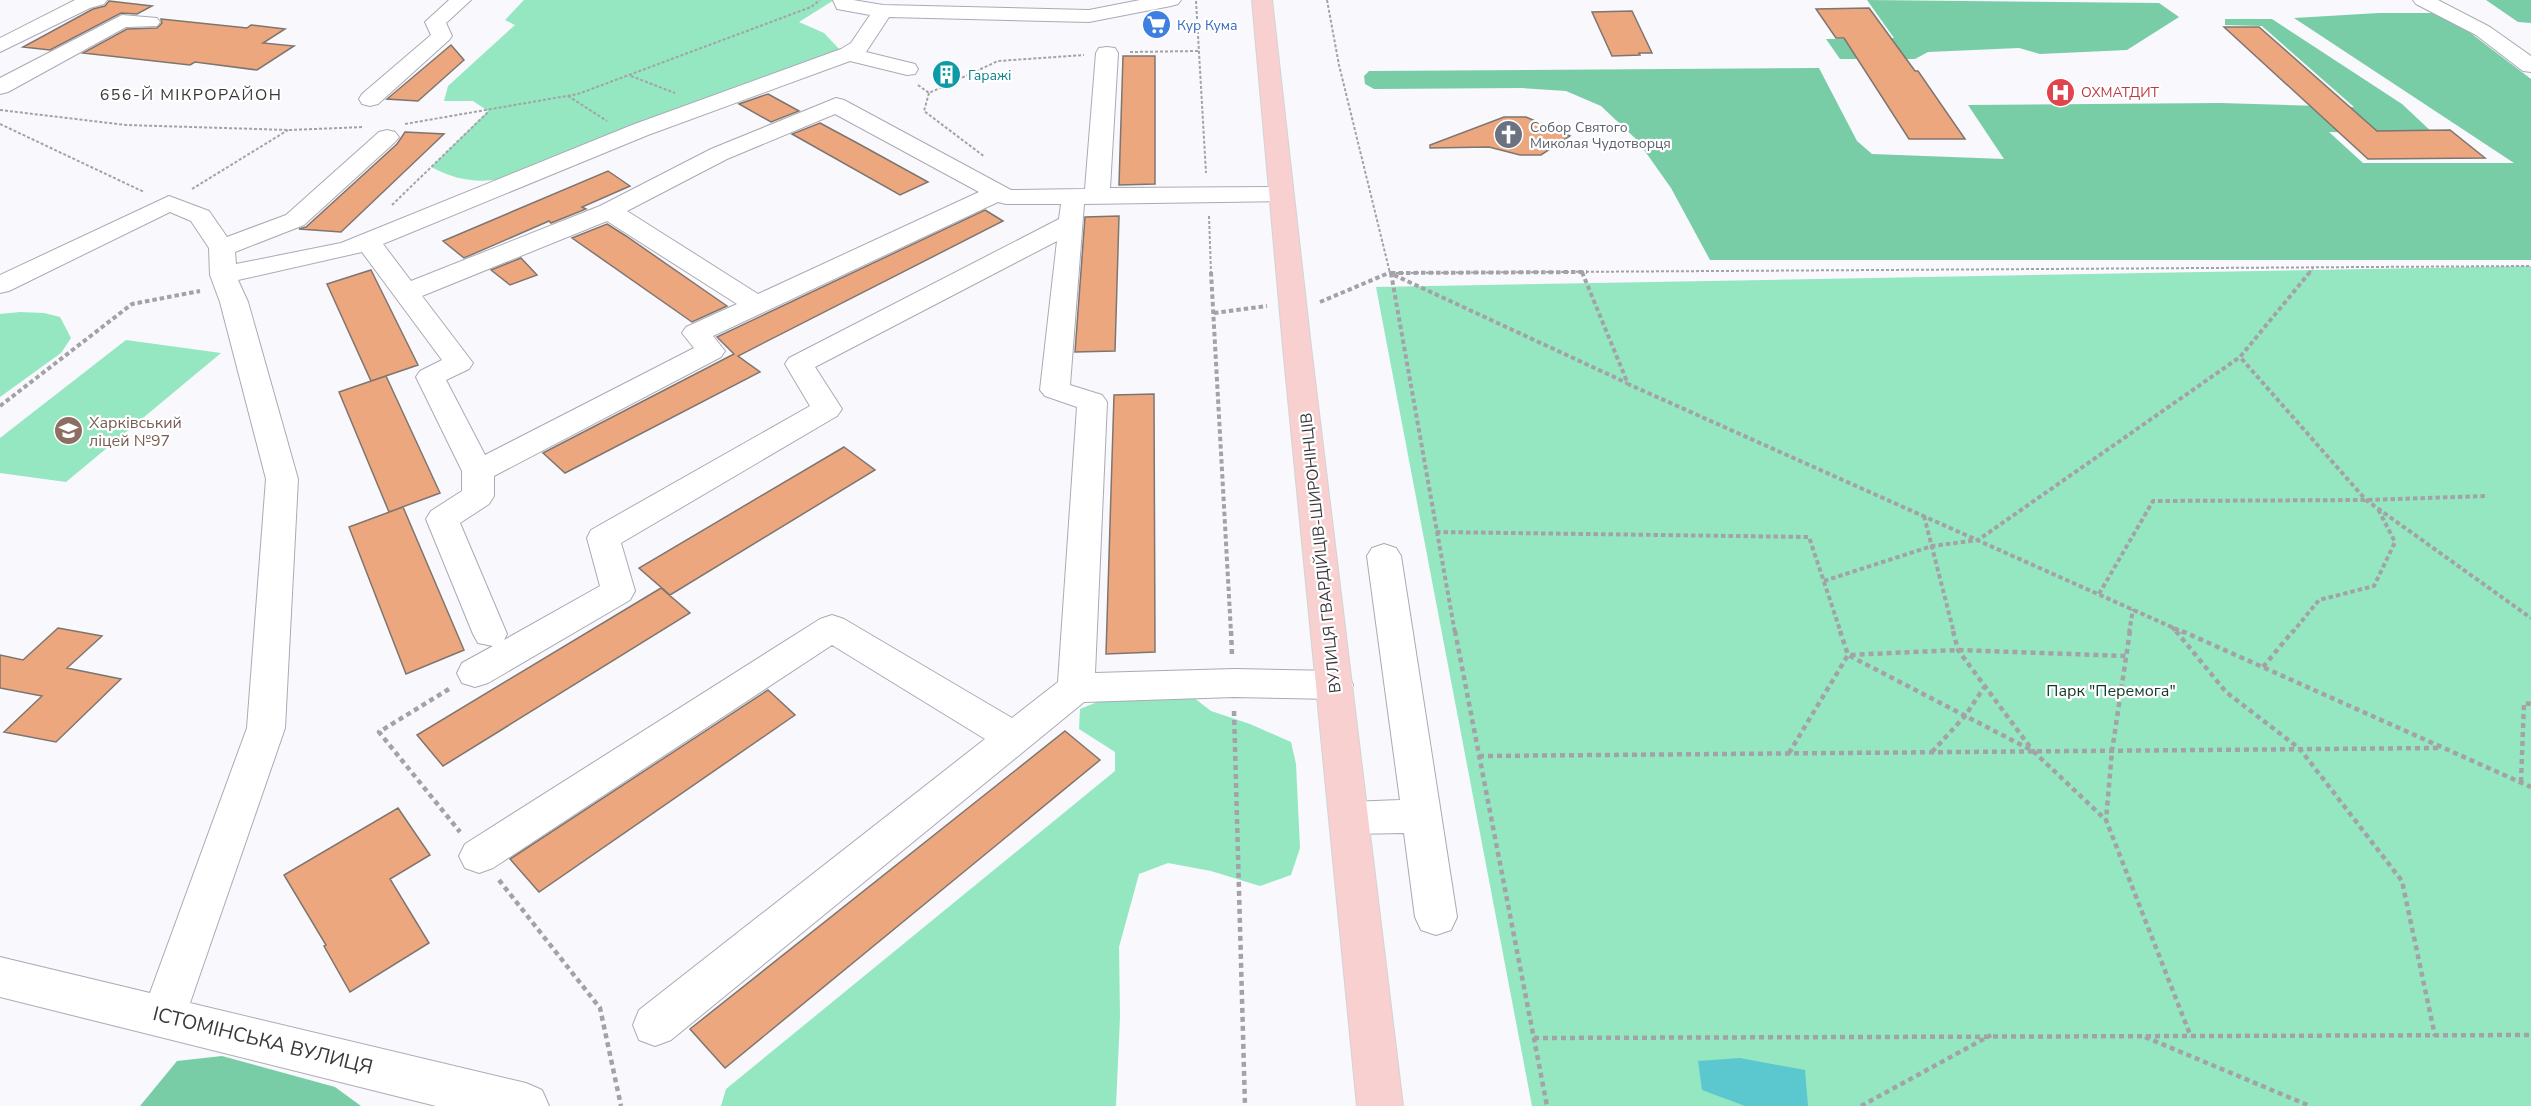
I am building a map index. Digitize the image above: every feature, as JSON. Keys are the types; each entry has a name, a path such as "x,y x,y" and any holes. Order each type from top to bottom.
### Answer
{"main road":[{"name":"ВУЛИЦЯ ГВАРДІЙЦІВ-ШИРОНІНЦІВ","path":"1262,0 1380,1106"}],"street":[{"path":"0,46 83,3 97,0"},
{"path":"370,99 442,36 435,22 461,0"},
{"path":"843,0 844,5 1089,16 1139,3 1172,0"},
{"path":"2423,0 2483,31 2531,66"},
{"path":"224,269 348,249 629,134 849,54 859,47 878,7"},
{"path":"0,87 122,21 150,22"},
{"path":"1076,687 1092,402 1055,390 1081,205 1107,53"},
{"path":"849,54 901,68"},
{"path":"406,293 609,211 719,154 836,105 1006,197 1081,205 1208,195 1281,194"},
{"path":"224,269 295,220 386,129"},
{"path":"478,471 705,356 711,351 696,333 990,189"},
{"path":"0,285 169,203 200,216 224,269 282,478 266,728 164,1015"},
{"path":"475,673 618,591 603,538 827,409 799,364 1081,205"},
{"path":"609,211 757,305"},
{"path":"367,242 459,363 430,377 478,471 478,496 442,519 490,634"},
{"path":"1384,556 1436,917"},
{"path":"479,856 832,628 1014,738"},
{"path":"655,1025 1076,687 1234,683 1335,685"},
{"path":"1350,818 1421,816"},
{"name":"ІСТОМІНСЬКА ВУЛИЦЯ","path":"0,977 164,1015 526,1106"}],"path":[{"path":"0,110 126,125 289,130 386,129 567,96 631,75 811,6 820,0"},
{"path":"1196,0 1234,683 1245,1106"},
{"path":"1328,0 1339,65 1391,273 1436,532 1547,1106"},
{"path":"990,189 990,161 924,111 929,93 998,61"},
{"path":"901,68 929,93"},
{"path":"631,75 706,106"},
{"path":"567,96 629,134"},
{"path":"389,208 488,111"},
{"path":"0,124 169,203 289,130"},
{"path":"1313,305 1391,273 2531,266"},
{"path":"1824,581 1932,546 1978,540 2240,357 2313,267"},
{"path":"0,406 132,304 224,269"},
{"path":"1582,272 1628,384"},
{"path":"1391,273 1628,384 2531,787"},
{"path":"1214,313 1276,305"},
{"path":"2240,357 2366,500 2531,618"},
{"path":"2099,594 2153,501 2366,500 2488,496"},
{"path":"2263,667 2319,600 2374,586 2395,542 2378,508"},
{"path":"1924,516 1958,650 2033,752 2106,820 2191,1036"},
{"path":"1436,532 1809,537 1848,655 2033,752"},
{"path":"2106,820 2112,751 2133,609"},
{"path":"2171,626 2226,692 2300,749 2402,881 2435,1036"},
{"path":"1848,655 1958,650 2126,656"},
{"path":"1788,754 1848,655"},
{"path":"1932,752 1965,716 1985,686"},
{"path":"2521,782 2524,703 2531,704"},
{"path":"1479,756 2444,748"},
{"path":"1861,1106 1992,1035"},
{"path":"1534,1038 2531,1035"},
{"path":"2141,1036 2310,1106"}],"green space":[{"path":"524,0 834,0 799,22 824,33 840,50 715,97 636,123 503,179 483,181 466,179 431,167 488,111 473,101 444,101 448,86 515,25 505,20"},
{"path":"1867,0 2159,3 2179,17 2127,50 2040,54 2019,48 1928,52 1915,59 1840,59 1826,39 1894,38"},
{"path":"2486,0 2531,0 2531,23 2518,22"},
{"path":"2379,13 2432,13 2456,22 2531,79 2531,260 1710,260 1671,188 1637,140 1601,106 1566,91 1522,88 1374,89 1365,84 1364,76 1369,71 1819,68 1857,141 1872,154 2004,159 1968,105 2220,103 2354,107 2262,26 2225,25 2225,19 2272,19 2402,104 2434,134 2329,132 2363,163 2514,163 2294,18"},
{"name":"Парк \"Перемога\"","path":"2531,266 2531,1106 1532,1106 1376,287"},
{"path":"44,313 60,317 71,338 61,353 0,397 0,314"},
{"path":"126,340 221,353 66,482 0,473 0,438"},
{"path":"1189,694 1211,711 1250,724 1291,742 1296,764 1300,848 1291,875 1260,886 1211,871 1168,863 1139,874 1119,947 1120,1017 1116,1106 721,1106 726,1089 1115,771 1115,752 1079,729 1080,709 1107,698"},
{"path":"222,1056 335,1087 361,1106 140,1106 177,1061"}],"water":[{"path":"1740,1058 1805,1070 1808,1106 1745,1106 1702,1090 1698,1061"}],"building":[{"path":"109,1 152,6 137,14 121,13 50,50 23,47 93,9 105,6"},
{"path":"1869,8 1915,71 1918,71 1965,139 1909,139 1844,38 1836,38 1816,9"},
{"path":"1632,11 1652,53 1612,56 1592,12"},
{"path":"161,19 247,28 251,25 285,29 263,43 294,46 257,70 195,62 190,65 83,53 127,29 157,28 162,23"},
{"path":"2224,27 2259,27 2377,131 2450,130 2485,158 2368,159"},
{"path":"451,45 464,60 418,101 387,99"},
{"path":"1123,56 1155,56 1155,184 1119,185"},
{"path":"768,94 799,111 771,122 739,104"},
{"name":"Собор Святого Миколая Чудотворця","path":"1504,117 1526,117 1570,136 1541,155 1520,155 1489,147 1430,148 1430,145"},
{"path":"820,123 928,182 900,195 792,134"},
{"path":"405,132 444,134 341,232 299,229 306,227 397,144"},
{"path":"608,171 630,186 582,207 586,209 551,223 549,221 464,258 443,241"},
{"path":"985,210 1003,221 738,356 760,372 565,473 543,453 734,354 717,337"},
{"path":"1119,216 1115,351 1075,352 1085,217"},
{"path":"607,224 727,306 692,322 572,238"},
{"path":"521,258 537,275 510,285 491,270"},
{"path":"371,270 418,365 371,381 327,284"},
{"path":"386,376 440,493 389,512 339,392"},
{"path":"1154,394 1155,652 1106,654 1114,395"},
{"path":"844,447 875,470 670,595 639,568"},
{"path":"403,507 464,650 406,674 349,527"},
{"path":"661,588 690,613 443,766 417,735"},
{"path":"58,628 102,636 67,668 121,679 56,742 4,732 42,696 0,688 0,655 23,660"},
{"path":"768,690 795,715 539,892 510,859"},
{"path":"1065,731 1100,760 725,1068 690,1029"},
{"path":"398,808 430,855 390,879 429,943 350,992 324,946 326,945 284,875"}],"place":[{"name":"Кур Кума","path":"1156,25"},
{"name":"Гаражі","path":"947,75"},
{"name":"ОХМАТДИТ","path":"2060,92"},
{"name":"Собор Святого Миколая Чудотворця","path":"1509,135"},
{"name":"Харківський ліцей №97","path":"68,431"}],"district":[{"name":"656-Й МІКРОРАЙОН","path":"191,94"}]}
